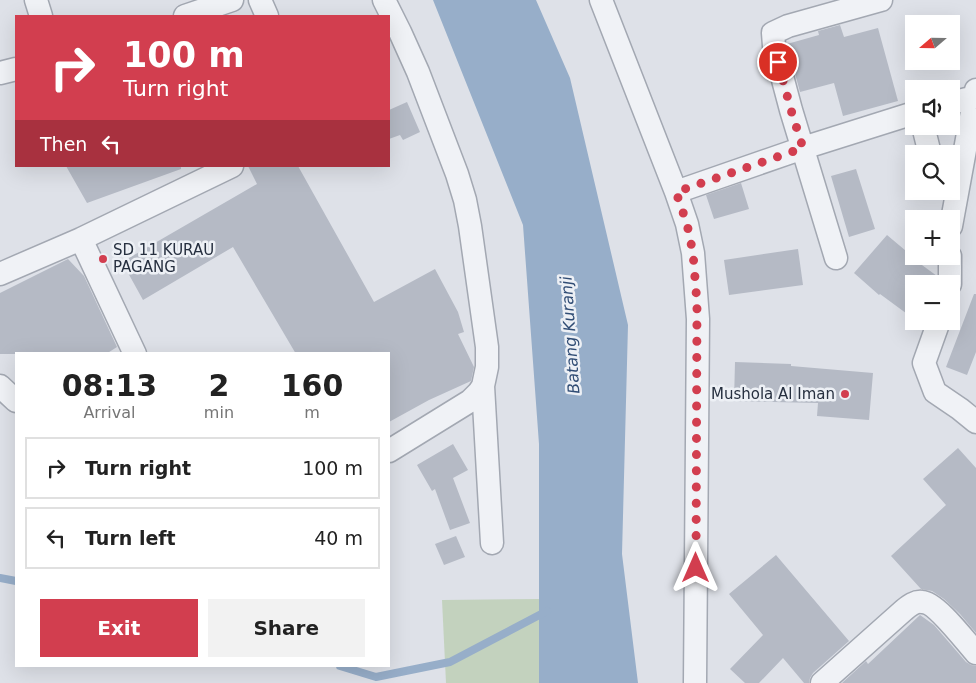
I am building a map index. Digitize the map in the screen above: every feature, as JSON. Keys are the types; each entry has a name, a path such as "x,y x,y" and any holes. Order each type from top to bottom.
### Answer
{"street":[{"path":"36,0 41,15"},
{"path":"188,15 232,0"},
{"path":"260,0 267,15"},
{"path":"384,0 418,72 465,200 487,347 487,367 483,386 492,543"},
{"path":"602,0 676,192 687,224 693,253 698,319 696,683"},
{"path":"836,258 791,110 774,46 773,33 788,26 881,0"},
{"path":"0,72 15,69"},
{"path":"960,99 975,93"},
{"path":"954,210 975,93"},
{"path":"676,192 803,148 905,116"},
{"path":"0,274 81,239 230,167"},
{"path":"81,239 134,352"},
{"path":"936,330 924,363 935,392 976,422"},
{"path":"0,386 15,400"},
{"path":"390,450 470,401 483,386"},
{"path":"822,683 904,610 917,602 924,602 933,606 976,654"}],"green space":[{"path":"539,599 539,683 446,683 442,600"}],"water":[{"name":"Batang Kuranji","path":"433,0 536,0 570,78 628,325 622,554 638,683 539,683 539,444 523,225"}],"building":[{"path":"840,25 844,37 878,28 898,101 843,116 834,83 800,92 787,44 819,35 818,31"},
{"path":"407,102 420,132 403,140 400,135 390,139 390,110"},
{"path":"67,167 181,167 181,169 87,203"},
{"path":"248,167 299,167 374,302 435,269 458,312 464,332 458,334 474,367 471,381 429,400 390,421 390,352 295,352 233,247 143,300 122,262 257,184"},
{"path":"856,169 875,229 849,237 831,176"},
{"path":"741,183 749,209 714,219 706,195"},
{"path":"887,235 905,250 905,265 922,265 936,275 905,275 905,312 879,295 854,273"},
{"path":"798,249 803,285 729,295 724,260"},
{"path":"68,259 84,276 117,347 109,352 15,352 15,354 0,354 0,293"},
{"path":"974,294 976,294 976,352 967,375 946,367"},
{"path":"735,362 791,364 791,366 873,373 869,420 817,416 818,403 734,401"},
{"path":"453,444 468,470 453,478 470,523 450,530 435,489 432,491 417,465"},
{"path":"958,448 976,468 976,633 944,599 932,591 921,589 891,556 946,505 923,479"},
{"path":"456,536 465,557 444,565 435,544"},
{"path":"776,555 849,641 813,673 809,683 804,683 783,658 759,683 745,683 730,669 763,635 729,594"},
{"path":"920,615 934,625 966,662 976,666 976,683 842,683 866,661 868,664"}],"waterway":[{"path":"0,578 15,581"},
{"path":"343,667 376,677 450,662 547,611"}],"place":[{"name":"SD 11 KURAU PAGANG","path":"103,259"},
{"name":"Mushola Al Iman","path":"845,394"}],"route":[{"path":"696,568 698,319 693,253 687,224 676,192 803,148 778,62"}]}
